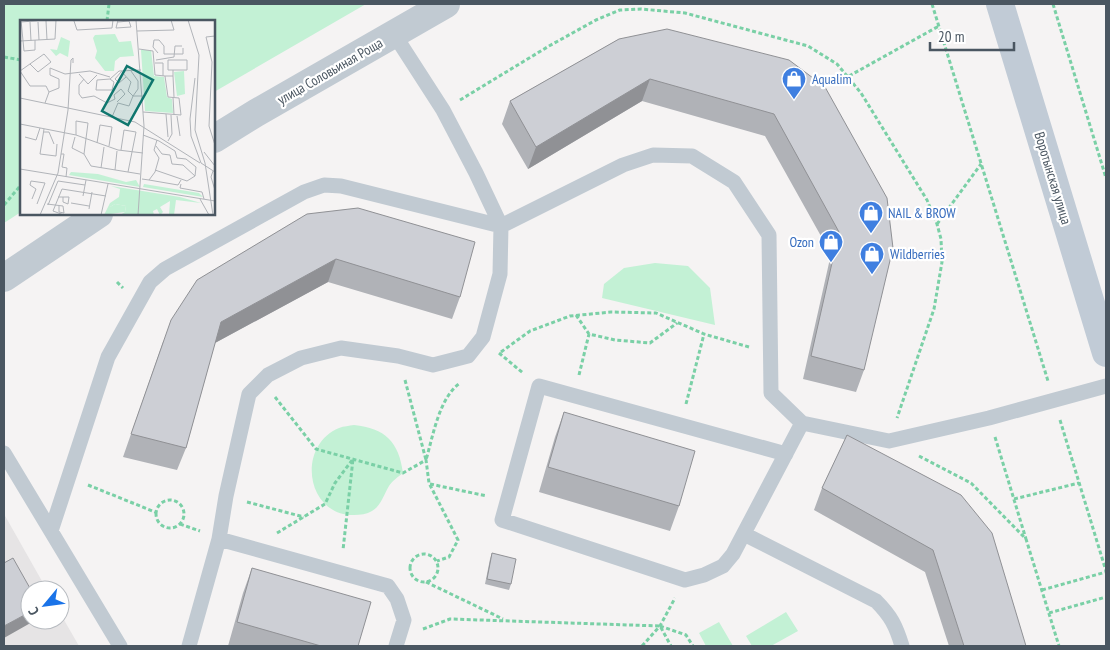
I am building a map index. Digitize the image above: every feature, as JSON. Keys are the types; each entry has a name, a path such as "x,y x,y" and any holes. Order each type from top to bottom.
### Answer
{"street":[{"name":"улица Соловьиная Роща","path":"215,138 446,4"},
{"name":"Воротынская улица","path":"1000,4 1106,353"},
{"path":"4,278 98,215"}],"lane":[{"path":"189,646 219,539 226,496 249,394 268,375 301,358 341,348 398,356 433,365 468,356 483,337 500,274 501,226 443,110 394,34"},
{"path":"51,531 108,357 150,282 165,269 304,192 324,185 341,186 501,226 623,165 653,155 692,156 734,182 769,235 771,393 802,423 889,441 989,418 1106,386"},
{"path":"786,454 539,386 502,520 685,580 704,575 723,566 733,554 744,534 786,454 802,423"},
{"path":"4,453 120,646"},
{"path":"744,534 876,601 888,612 896,627 902,646"},
{"path":"219,539 388,586 397,599 404,620 397,642"}],"path":[{"path":"107,20 109,4"},
{"path":"932,4 1106,571 1042,590"},
{"path":"1053,4 1106,178"},
{"path":"443,110 549,46 596,20 620,10 641,9 685,13 808,46 837,64 849,76 861,93 927,200 941,239 942,262 934,309 889,441 971,483 1026,539"},
{"path":"849,76 939,26"},
{"path":"4,58 20,60"},
{"path":"937,224 981,164"},
{"path":"4,205 20,186"},
{"path":"498,353 530,331 570,316 611,312 656,314 704,334 771,353"},
{"path":"576,315 589,334 615,340 650,343 678,323"},
{"path":"574,396 589,334"},
{"path":"681,425 704,334"},
{"path":"483,337 498,353 539,386"},
{"path":"398,356 426,460 429,483 458,540 449,557 437,561"},
{"path":"262,381 316,449 403,473 426,460 440,412 453,387 461,382"},
{"path":"989,418 1059,646"},
{"path":"251,548 326,504 335,483 353,459"},
{"path":"340,573 353,459"},
{"path":"68,478 155,512"},
{"path":"429,483 507,501"},
{"path":"1014,498 1079,483"},
{"path":"226,496 305,517"},
{"path":"167,500 176,501 182,507 184,516 180,524 172,528 163,527 157,520 155,512 159,504 167,500"},
{"path":"426,582 434,578 438,570 437,561 430,555 421,554 413,558 410,566 411,575 418,581 426,582 506,620"},
{"path":"642,646 660,626 685,580"},
{"path":"1049,613 1106,597"},
{"path":"397,642 450,619 660,626 686,635 693,646"},
{"path":"660,626 671,646"}],"shaded area":[{"path":"4,514 41,580 20,580 20,630 70,630 79,646 4,646"}],"green space":[{"path":"4,4 366,4 215,91 215,20 20,20 20,213 4,223"},
{"path":"655,263 688,266 710,288 715,325 602,298 604,284 624,268"},
{"path":"354,425 374,429 389,438 398,453 403,473 390,484 375,509 366,514 354,515 338,512 325,504 317,493 312,479 312,464 316,449 325,437 339,428"},
{"path":"786,612 798,631 771,646 752,646 746,636"},
{"path":"719,622 733,646 706,646 699,633"}],"building":[{"path":"667,29 789,60 825,87 887,198 893,248 864,370 811,356 839,232 774,114 650,79 536,147 510,101 619,39"},
{"path":"358,208 475,242 460,297 336,259 221,322 186,448 131,434 171,320 197,280 307,214"},
{"path":"564,412 695,451 679,506 548,467"},
{"path":"847,435 961,495 992,533 1026,646 964,646 933,550 822,488"},
{"path":"492,553 516,559 511,584 487,579"},
{"path":"13,558 25,580 20,580 20,617 4,626 4,563"},
{"path":"252,568 371,602 358,646 321,646 237,622"}],"place":[{"name":"Aqualim","path":"794,100"},
{"name":"NAIL & BROW","path":"871,234"},
{"name":"Ozon","path":"831,263"},
{"name":"Wildberries","path":"872,275"}]}
